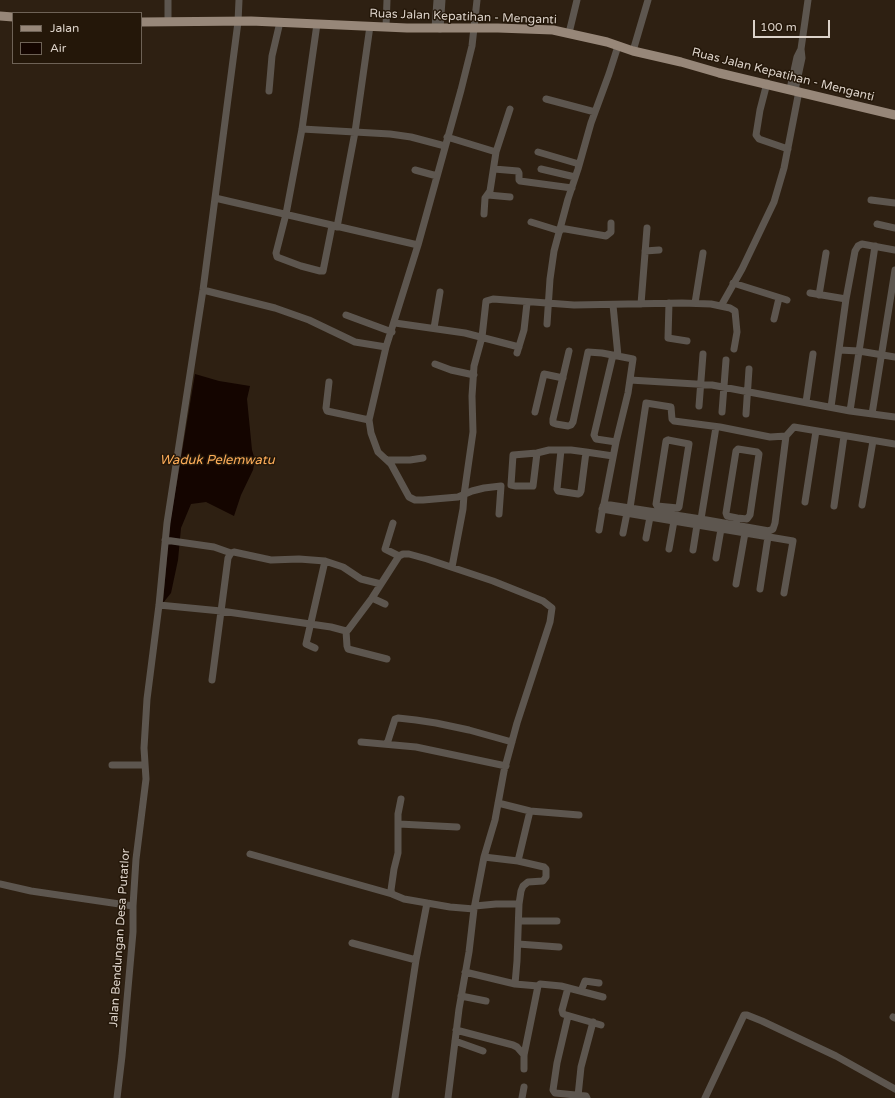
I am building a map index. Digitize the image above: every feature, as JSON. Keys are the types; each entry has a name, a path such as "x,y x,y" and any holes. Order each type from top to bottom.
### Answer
{"main road":[{"path":"0,16 12,17"},
{"name":"Ruas Jalan Kepatihan - Menganti","path":"142,22 280,22 386,27 546,29 569,33 634,51 895,115"}],"street":[{"path":"168,0 168,22"},
{"name":"Jalan Bendungan Desa Putatlor","path":"117,1098 133,932 136,859 146,777 147,699 159,605 167,523 216,198 238,22 238,0"},
{"path":"386,27 387,0"},
{"path":"437,0 437,28"},
{"path":"437,28 442,0"},
{"path":"477,0 472,46 465,75 418,245 386,348 369,420 371,433 378,452 388,460 395,470 409,497 415,500 458,497 472,491 501,486 499,514"},
{"path":"569,33 577,0"},
{"path":"634,51 648,0"},
{"path":"720,306 742,269 774,202 788,148 795,90 797,57 801,49 808,0"},
{"path":"269,91 272,56 280,22"},
{"path":"317,24 302,129 286,214 276,255 277,257 301,266 320,271 324,269 355,132 370,26"},
{"path":"548,324 548,303 554,251 575,176 618,46"},
{"path":"767,83 760,110 756,135 763,141 788,148"},
{"path":"546,99 595,112"},
{"path":"484,214 485,198 490,192 496,152 510,109"},
{"path":"302,129 411,137 445,146"},
{"path":"447,136 496,152"},
{"path":"538,152 579,164"},
{"path":"494,169 518,171 520,181 572,188"},
{"path":"541,169 575,176"},
{"path":"416,170 437,176"},
{"path":"488,195 510,197"},
{"path":"216,198 418,245"},
{"path":"871,200 895,203"},
{"path":"531,222 560,230 606,236 611,232 611,223"},
{"path":"877,224 895,228"},
{"path":"641,304 647,228"},
{"path":"831,407 846,299 857,248 861,244 895,250"},
{"path":"850,411 875,246"},
{"path":"645,251 659,250"},
{"path":"695,302 703,253"},
{"path":"820,295 826,253"},
{"path":"872,414 895,270"},
{"path":"733,284 788,300"},
{"path":"203,290 275,308 309,320 355,342 386,348"},
{"path":"434,328 440,292"},
{"path":"810,293 846,299"},
{"path":"774,319 779,298"},
{"path":"452,567 463,509 473,432 472,396 474,366 482,337 486,301 493,299 527,303 613,305 695,302 720,306 733,310 736,313 737,332 734,349"},
{"path":"395,322 465,333 482,337 518,350 524,330 527,303"},
{"path":"669,303 668,338 687,341"},
{"path":"613,305 615,355 594,435 596,439 616,443"},
{"path":"346,315 392,332"},
{"path":"839,350 859,351 895,357"},
{"path":"569,351 553,419 556,424 568,426 573,422 588,352 633,359 599,530"},
{"path":"699,406 703,354"},
{"path":"806,402 813,354"},
{"path":"722,412 726,360"},
{"path":"435,364 451,370 474,374"},
{"path":"746,414 749,369"},
{"path":"535,412 544,374 563,378"},
{"path":"630,380 701,384 725,387 850,411 895,417"},
{"path":"329,382 326,408 327,411 369,420"},
{"path":"623,533 646,403 671,407 672,419 674,421 770,437 786,436"},
{"path":"693,550 716,427"},
{"path":"603,507 674,521 736,522 769,531 773,529 775,523 786,436 794,427 895,444"},
{"path":"804,502 816,431"},
{"path":"834,506 844,436"},
{"path":"628,511 666,510 679,507 689,444 668,440 666,441 656,504 657,506 666,510 699,522 721,529 793,541 784,593"},
{"path":"862,505 873,440"},
{"path":"738,449 757,452 759,454 750,515 747,519 736,522 727,516 726,513 736,451 738,449"},
{"path":"537,453 534,486 511,485 513,455 537,453 549,450 561,450 613,455"},
{"path":"561,450 557,490 578,494 581,490 586,452"},
{"path":"388,460 410,460 423,458"},
{"path":"646,538 650,517"},
{"path":"669,549 674,521"},
{"path":"393,523 385,549 399,556"},
{"path":"716,558 721,529"},
{"path":"736,584 745,533"},
{"path":"760,589 768,537"},
{"path":"165,540 214,547 231,553 234,552 271,560 299,559 325,561 343,567 362,579 380,584"},
{"path":"212,680 228,558 231,553"},
{"path":"346,631 372,598 399,556 403,554 416,556 452,567 543,601 552,608 550,622 512,742 495,820 484,857 461,996 448,1098"},
{"path":"315,648 306,644 325,561"},
{"path":"372,598 385,604"},
{"path":"159,605 222,611 310,623 346,631"},
{"path":"346,631 348,649 387,659"},
{"path":"387,744 395,719 398,718 436,723 512,742"},
{"path":"361,742 416,747 506,766"},
{"path":"112,765 145,765"},
{"path":"392,894 391,890 394,869 398,852 398,814 402,799"},
{"path":"498,803 530,811 578,815"},
{"path":"518,861 530,811"},
{"path":"399,824 458,828"},
{"path":"250,854 392,894 404,899 450,907 475,908 496,904 519,904"},
{"path":"484,857 518,861 544,867 547,873 543,881 528,882 524,885 521,891 515,984"},
{"path":"0,884 31,891 133,906"},
{"path":"395,1098 416,960 427,903"},
{"path":"519,921 557,921"},
{"path":"352,943 416,960"},
{"path":"518,944 559,947"},
{"path":"465,972 515,984 538,986 540,984 568,988 603,997"},
{"path":"581,991 585,980 599,983"},
{"path":"524,1069 524,1055 538,986"},
{"path":"568,988 562,1012 568,1016 601,1025"},
{"path":"461,996 486,1001"},
{"path":"705,1098 744,1015 762,1021 836,1056 895,1089"},
{"path":"568,1016 557,1063 553,1090 555,1093 586,1096 587,1098"},
{"path":"578,1096 581,1067 593,1022"},
{"path":"456,1030 513,1045 517,1047 524,1055"},
{"path":"455,1041 483,1050"},
{"path":"522,1098 524,1087"}],"water":[{"name":"Waduk Pelemwatu","path":"195,374 219,381 250,386 247,399 252,450 255,460 253,470 241,495 234,516 206,502 191,504 181,528 178,560 171,593 163,603 170,524"}]}
